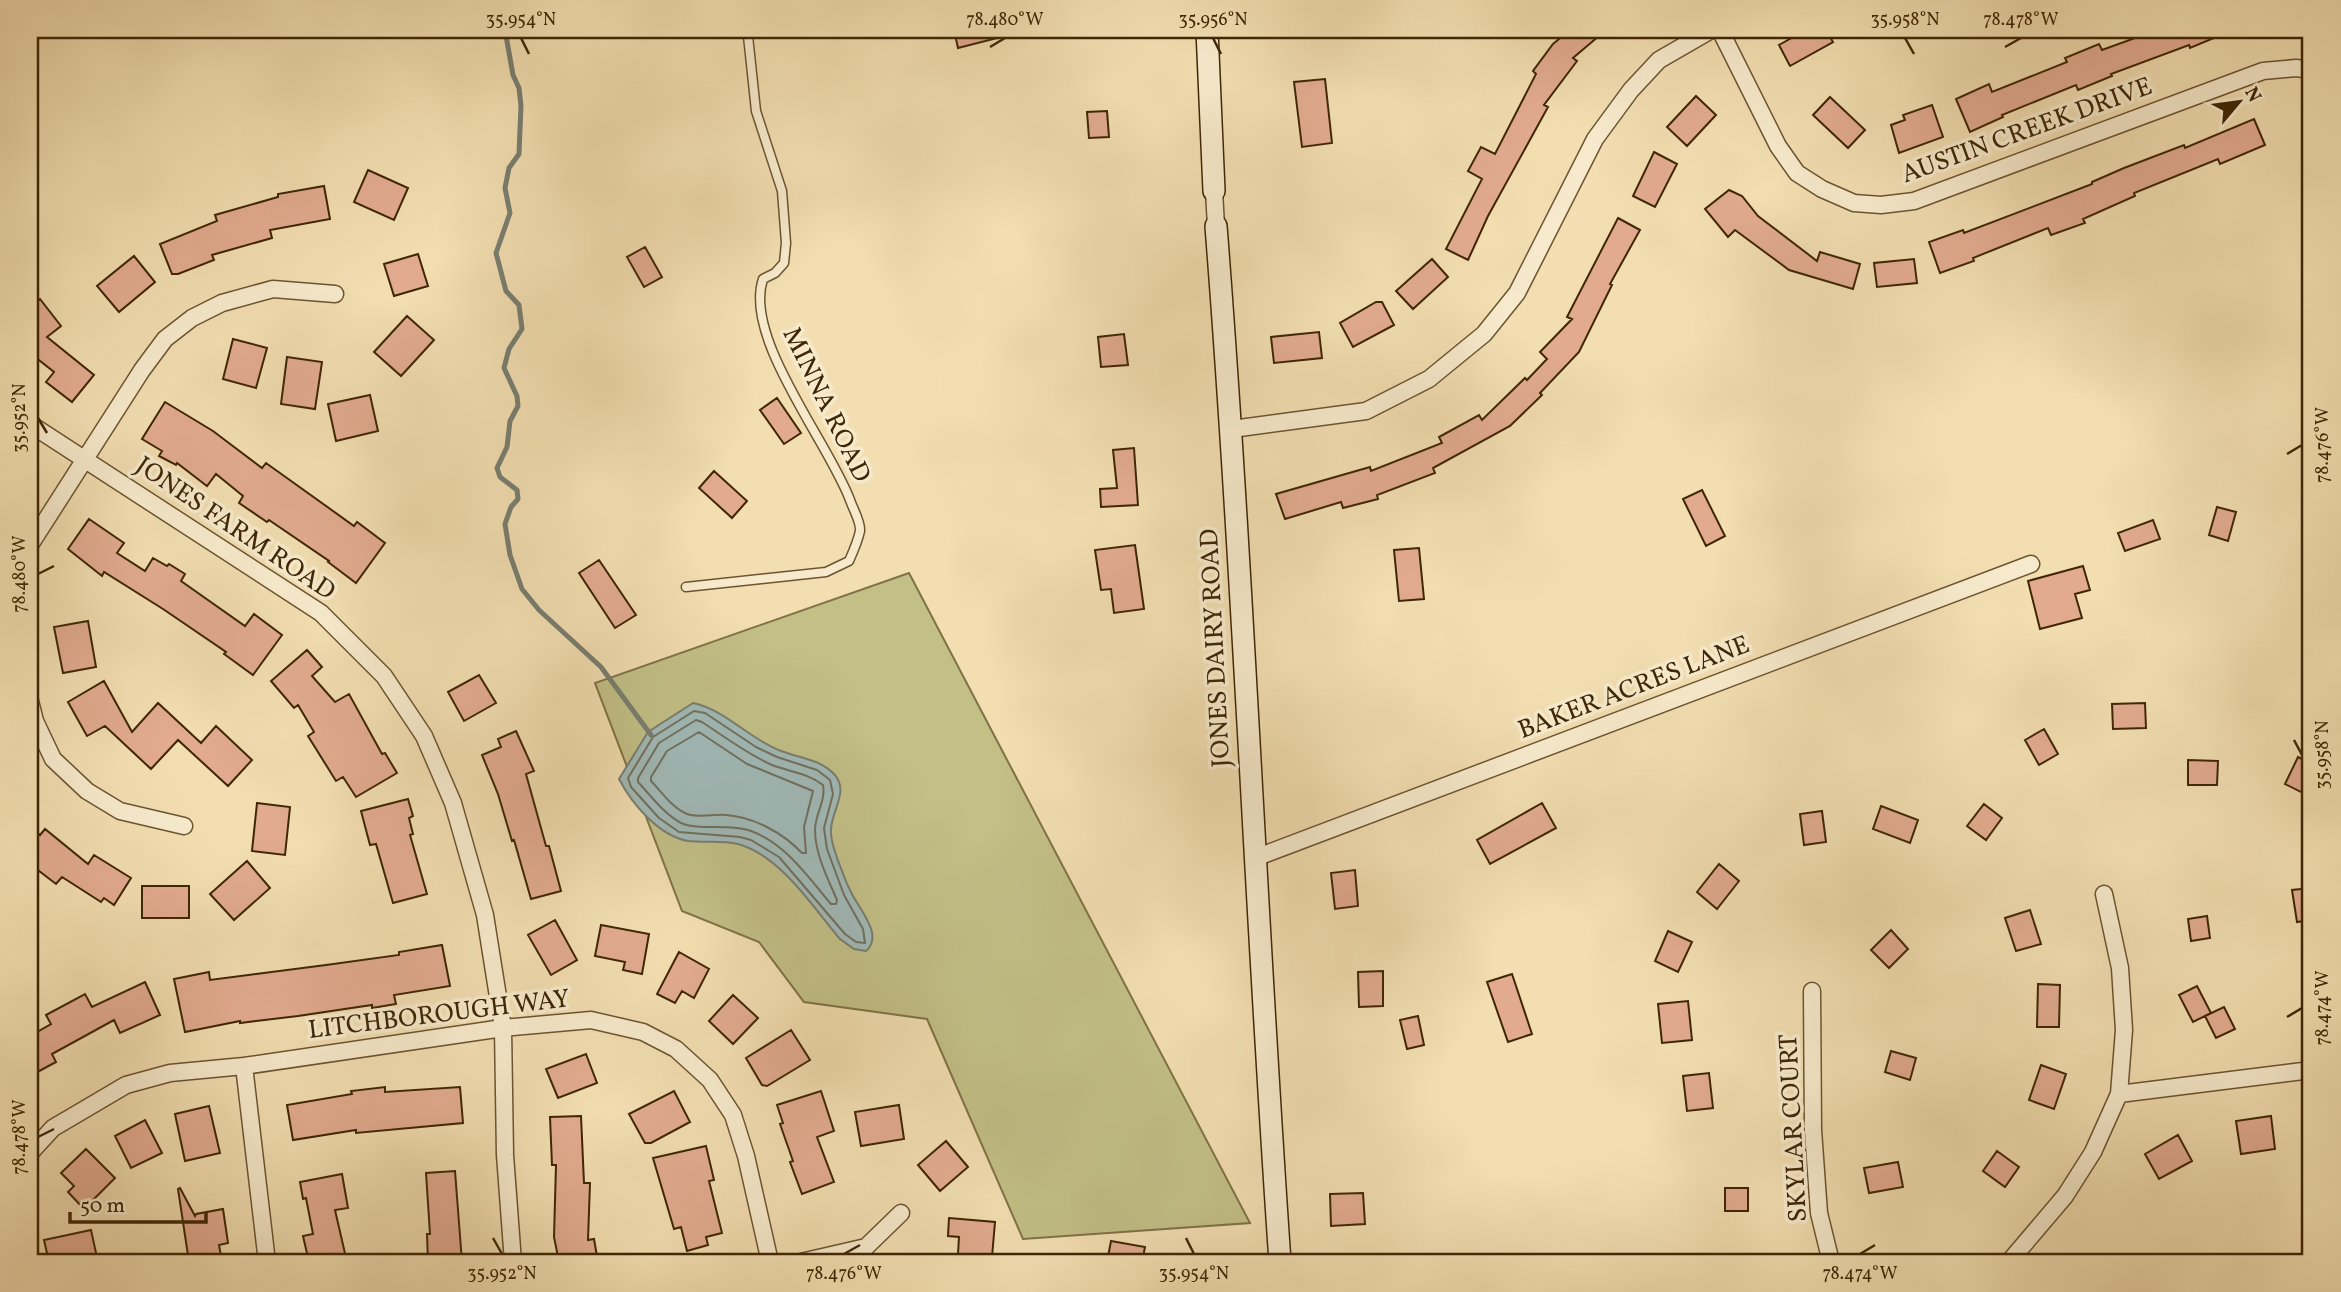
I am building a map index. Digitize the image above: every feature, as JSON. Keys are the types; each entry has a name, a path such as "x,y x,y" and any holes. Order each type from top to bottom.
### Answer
{"street":[{"name":"JONES DAIRY ROAD","path":"1207,30 1216,226 1232,429 1264,1034 1280,1262"},
{"path":"1232,429 1366,411 1429,379 1484,334 1517,293 1595,139 1623,99 1659,60 1712,30"},
{"name":"AUSTIN CREEK DRIVE","path":"1720,30 1778,146 1797,173 1822,189 1854,203 1881,205 1914,201 2263,71 2296,68 2311,71"},
{"path":"30,545 142,370 165,339 192,318 222,303 273,289 335,294"},
{"name":"JONES FARM ROAD","path":"30,424 321,612 384,676 424,736 453,803 485,915 503,1028 505,1155 513,1262"},
{"name":"BAKER ACRES LANE","path":"1255,858 2031,564"},
{"path":"30,701 35,722 53,759 87,791 120,811 184,826"},
{"path":"2008,1262 2065,1196 2093,1152 2119,1094 2124,1030 2120,968 2104,894"},
{"name":"SKYLAR COURT","path":"1812,991 1813,1130 1819,1213 1831,1262"},
{"name":"LITCHBOROUGH WAY","path":"30,1153 53,1128 127,1085 170,1073 244,1066 503,1028 591,1020 643,1032 676,1049 710,1080 733,1115 746,1156 770,1262"},
{"path":"244,1066 267,1262"},
{"path":"2119,1094 2311,1070"},
{"path":"801,1262 866,1247 901,1213"}],"lane":[{"name":"MINNA ROAD","path":"686,587 826,572 849,562 860,529 844,485 772,349 759,314 759,291 763,279 775,273 784,263 786,243 782,191 756,110 748,36 750,30"}],"shaded area":[{"path":"909,573 1250,1223 1023,1239 927,1019 804,1002 759,942 682,911 595,683"}],"water":[{"path":"693,703 727,718 769,746 816,762 834,774 840,794 831,838 853,897 871,929 871,944 866,951 854,949 840,939 795,884 768,859 738,844 677,838 657,826 631,799 619,779 648,732"}],"building":[{"path":"954,30 1009,30 1009,35 958,48"},
{"path":"1570,30 1606,30 1573,58 1577,61 1544,105 1548,107 1488,216 1468,260 1446,249 1482,179 1468,171 1481,147 1495,154 1536,74 1533,71 1553,44"},
{"path":"1806,30 1826,30 1833,42 1790,66 1779,45"},
{"path":"2157,30 2233,30 2190,48 2189,45 2111,74 2112,76 2078,90 2076,85 2002,115 2003,117 1970,132 1956,99 1989,84 1992,92 2067,62 2065,58 2099,44 2102,50"},
{"path":"1325,79 1332,143 1302,147 1294,82"},
{"path":"1696,96 1716,115 1687,146 1667,127"},
{"path":"1830,97 1865,130 1848,148 1813,115"},
{"path":"1932,105 1943,137 1899,153 1891,125 1905,120 1903,115"},
{"path":"1107,111 1109,137 1089,138 1087,112"},
{"path":"2254,119 2265,145 2220,164 2218,159 2134,193 2135,196 2083,219 2085,223 2051,235 2048,228 1940,273 1929,242 1963,230 1964,233"},
{"path":"1654,152 1677,164 1655,207 1633,196"},
{"path":"368,170 408,188 394,220 354,202"},
{"path":"324,186 330,219 270,230 272,238 212,255 214,260 172,274 160,244 217,221 215,215 278,197 278,194"},
{"path":"1729,190 1742,196 1758,216 1817,261 1820,252 1860,264 1853,289 1789,270 1735,230 1728,237 1705,209"},
{"path":"1618,218 1640,230 1610,284 1612,285 1579,352 1540,393 1542,395 1510,426 1433,468 1435,473 1377,495 1378,499 1343,508 1341,502 1285,519 1276,494 1370,467 1371,471 1442,443 1439,437 1479,415 1482,420 1525,378 1527,380 1547,359 1540,352 1572,319 1567,317"},
{"path":"645,247 662,277 644,287 627,257"},
{"path":"418,254 428,286 394,296 384,264"},
{"path":"134,256 155,282 119,312 97,286"},
{"path":"1432,259 1448,277 1413,309 1396,291"},
{"path":"1914,259 1917,283 1877,287 1874,263"},
{"path":"40,299 61,326 47,337 94,375 72,402 46,382 54,372 30,353 30,306"},
{"path":"1376,302 1382,302 1394,325 1353,347 1340,323"},
{"path":"407,316 434,340 401,376 374,352"},
{"path":"1319,332 1322,358 1274,363 1271,337"},
{"path":"1124,334 1128,365 1101,367 1098,337"},
{"path":"233,339 267,348 256,388 223,379"},
{"path":"287,357 322,362 315,409 281,404"},
{"path":"370,395 378,431 336,441 328,404"},
{"path":"777,398 801,433 784,444 760,410"},
{"path":"165,402 213,431 262,468 266,463 354,526 357,522 385,543 356,583 329,561 239,503 243,496 216,474 207,486 177,463 176,465 159,456 162,451 142,439"},
{"path":"1134,448 1138,505 1101,507 1100,489 1117,488 1113,450"},
{"path":"714,471 747,501 732,518 699,488"},
{"path":"1702,490 1725,536 1706,546 1683,499"},
{"path":"2217,507 2236,512 2228,541 2209,535"},
{"path":"89,519 124,543 117,553 145,571 153,558 167,566 169,564 185,574 181,581 245,626 254,614 282,635 253,675 224,654 226,652 163,609 104,572 102,576 68,549"},
{"path":"2153,520 2160,539 2125,551 2118,533"},
{"path":"1135,545 1144,609 1114,613 1111,589 1101,590 1095,550"},
{"path":"1419,548 1424,599 1399,601 1394,550"},
{"path":"599,560 636,615 615,628 579,573"},
{"path":"2083,566 2090,590 2075,594 2082,618 2040,629 2028,581"},
{"path":"88,621 96,667 63,673 54,627"},
{"path":"307,650 322,667 312,676 335,702 349,694 382,754 385,753 397,773 356,797 343,777 336,781 308,736 314,732 298,705 294,708 271,681"},
{"path":"479,675 496,703 464,721 448,692"},
{"path":"104,681 132,732 158,703 201,743 216,726 252,760 228,786 178,740 151,769 105,726 87,736 68,702"},
{"path":"2145,703 2146,728 2113,729 2112,704"},
{"path":"2044,729 2058,754 2039,765 2025,740"},
{"path":"516,731 534,771 526,774 561,891 531,899 514,840 512,841 498,794 482,755 501,747 498,739"},
{"path":"2298,757 2311,764 2311,797 2285,784"},
{"path":"2188,760 2218,761 2217,785 2188,785"},
{"path":"408,799 413,816 409,818 413,834 410,835 427,894 393,903 376,844 370,845 361,811"},
{"path":"257,803 290,807 285,855 252,851"},
{"path":"1542,803 1556,828 1490,864 1477,840"},
{"path":"1984,804 2002,818 1986,840 1967,826"},
{"path":"1881,806 1918,820 1910,843 1873,829"},
{"path":"1822,811 1826,842 1804,845 1800,814"},
{"path":"30,827 40,835 45,829 88,864 94,855 131,878 114,905 104,898 101,902 62,877 56,884 30,864"},
{"path":"247,861 270,888 234,920 210,894"},
{"path":"1719,864 1739,881 1717,909 1697,892"},
{"path":"1355,870 1358,906 1335,909 1331,873"},
{"path":"142,886 189,886 189,918 142,918"},
{"path":"2311,888 2311,920 2297,922 2292,890"},
{"path":"2030,910 2041,944 2016,951 2005,918"},
{"path":"2207,916 2210,938 2191,941 2188,919"},
{"path":"555,920 577,960 551,975 528,935"},
{"path":"601,925 649,934 642,974 623,970 625,962 595,956"},
{"path":"1891,930 1908,949 1889,968 1871,950"},
{"path":"1668,931 1692,942 1678,972 1655,961"},
{"path":"442,945 450,986 394,995 396,1004 240,1021 185,1032 174,979 209,972 210,980 399,955 399,952"},
{"path":"679,952 709,969 694,998 682,991 675,1003 657,994"},
{"path":"1383,971 1383,1006 1359,1007 1358,972"},
{"path":"1512,974 1532,1034 1508,1042 1487,982"},
{"path":"145,982 160,1015 120,1033 114,1020 52,1054 56,1062 30,1076 30,1036 51,1024 46,1015 85,994 92,1007"},
{"path":"2038,984 2060,985 2059,1027 2037,1027"},
{"path":"2197,986 2211,1013 2193,1022 2179,995"},
{"path":"733,995 758,1018 733,1044 709,1021"},
{"path":"1688,1001 1692,1040 1662,1043 1658,1004"},
{"path":"2224,1007 2235,1029 2216,1038 2205,1016"},
{"path":"1418,1016 1424,1045 1407,1049 1400,1020"},
{"path":"791,1030 810,1060 767,1086 762,1085 746,1058"},
{"path":"1891,1051 1916,1058 1910,1080 1885,1072"},
{"path":"586,1054 597,1083 558,1098 546,1069"},
{"path":"2041,1065 2066,1074 2054,1109 2029,1100"},
{"path":"1709,1073 1713,1108 1687,1111 1683,1076"},
{"path":"385,1087 385,1092 460,1087 463,1123 356,1133 356,1130 293,1140 287,1105 352,1094 351,1091"},
{"path":"674,1091 690,1122 651,1143 645,1143 629,1114"},
{"path":"821,1091 834,1131 817,1137 834,1182 802,1194 790,1162 793,1161 780,1124 783,1123 777,1105"},
{"path":"899,1105 904,1139 861,1146 855,1112"},
{"path":"209,1106 220,1153 185,1161 175,1114"},
{"path":"581,1116 584,1183 590,1183 588,1240 594,1239 598,1262 559,1262 554,1237 556,1165 552,1165 550,1117"},
{"path":"2271,1116 2275,1149 2241,1154 2236,1121"},
{"path":"145,1120 162,1153 131,1168 115,1136"},
{"path":"2178,1135 2192,1161 2159,1179 2145,1154"},
{"path":"946,1141 968,1167 940,1191 918,1165"},
{"path":"706,1146 714,1180 709,1181 722,1233 706,1237 708,1245 687,1251 681,1227 674,1229 653,1158"},
{"path":"86,1149 115,1178 84,1209 68,1192 74,1186 61,1173"},
{"path":"1997,1151 2019,1167 2005,1187 1983,1171"},
{"path":"1898,1162 1903,1187 1869,1193 1864,1168"},
{"path":"455,1171 462,1262 428,1262 427,1234 430,1234 426,1173"},
{"path":"342,1174 348,1208 335,1210 347,1262 309,1262 303,1236 313,1234 300,1182"},
{"path":"180,1188 195,1216 223,1209 228,1243 219,1245 222,1262 189,1262 178,1189"},
{"path":"1725,1188 1748,1188 1748,1211 1725,1211"},
{"path":"1363,1193 1365,1224 1331,1226 1330,1194"},
{"path":"949,1218 995,1222 992,1257 958,1254 959,1237 948,1236"},
{"path":"91,1230 98,1262 49,1262 44,1240"},
{"path":"1111,1241 1145,1247 1142,1262 1107,1262"}],"waterway":[{"path":"505,30 521,106 519,154 509,168 505,188 510,213 496,253 506,291 519,305 522,329 509,349 504,368 517,396 518,406 510,421 507,447 497,468 500,477 517,490 518,499 511,507 505,524 510,555 522,589 539,610 601,667 651,735"}]}
